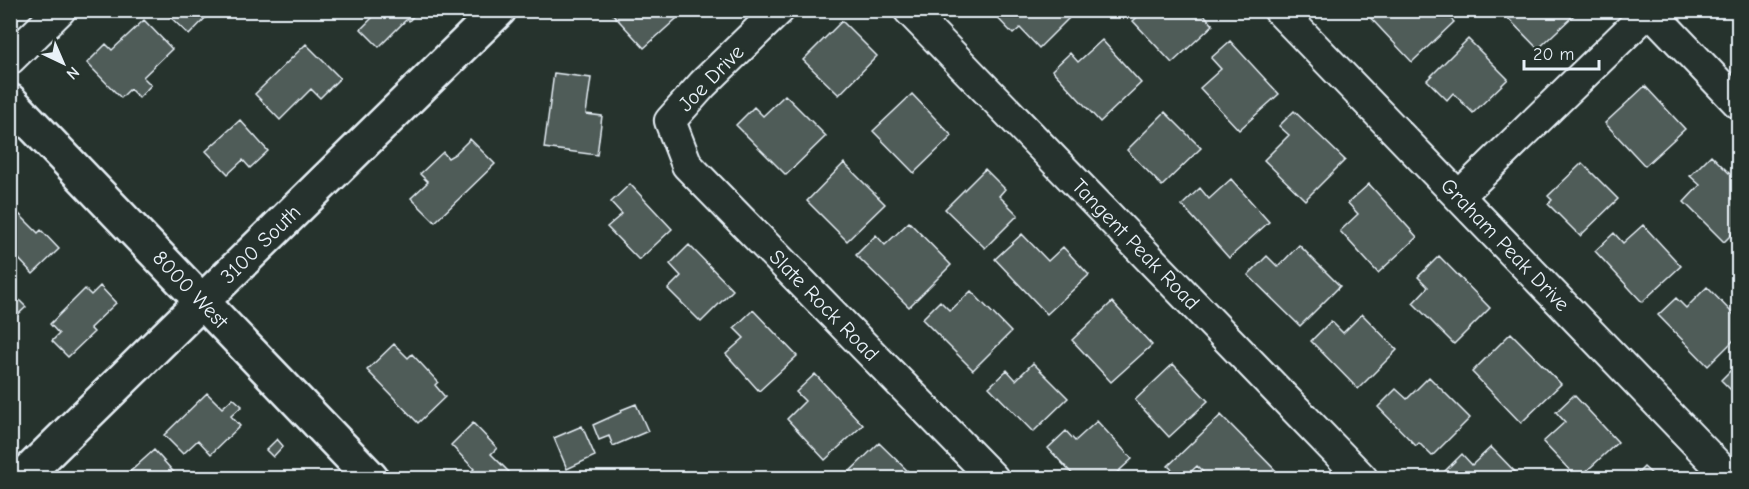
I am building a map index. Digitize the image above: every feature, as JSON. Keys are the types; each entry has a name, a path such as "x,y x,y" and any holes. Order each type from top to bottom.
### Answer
{"street":[{"path":"10,59 60,10"},
{"name":"3100 South","path":"22,478 499,10"},
{"name":"Joe Drive","path":"670,121 703,84 779,10"},
{"name":"Tangent Peak Road","path":"909,10 1362,478"},
{"name":"Graham Peak Drive","path":"1279,10 1730,478"},
{"path":"1459,196 1650,11 1738,103"},
{"name":"8000 West","path":"10,101 371,478"},
{"name":"Slate Rock Road","path":"670,121 687,165 993,478"}],"building":[{"path":"163,10 213,10 189,35"},
{"path":"380,10 419,10 379,47 361,29"},
{"path":"609,10 686,10 644,48"},
{"path":"990,10 1071,10 1074,13 1039,48 1020,28 1013,34"},
{"path":"1145,10 1200,10 1213,25 1172,63 1133,21"},
{"path":"1443,10 1454,22 1412,62 1364,11"},
{"path":"1508,10 1570,10 1574,15 1538,49 1504,14"},
{"path":"144,20 172,49 143,77 151,85 139,98 130,89 121,98 87,63 106,44 112,50"},
{"path":"842,21 877,56 839,95 803,60"},
{"path":"1468,39 1508,79 1473,113 1453,93 1447,100 1427,80"},
{"path":"1102,40 1141,83 1100,122 1052,70 1070,53 1078,62"},
{"path":"1230,41 1279,94 1239,130 1200,88 1221,69 1211,58"},
{"path":"306,44 340,78 320,98 311,89 280,120 255,94"},
{"path":"554,73 591,78 586,114 602,116 597,155 544,148"},
{"path":"1645,86 1685,129 1645,166 1605,123"},
{"path":"912,94 952,136 914,173 873,131"},
{"path":"785,95 826,136 786,175 736,125 754,107 763,116"},
{"path":"1294,111 1345,160 1305,200 1264,160 1289,135 1279,126"},
{"path":"1165,112 1201,148 1162,186 1127,150"},
{"path":"240,120 268,151 250,168 243,160 228,174 206,151"},
{"path":"470,139 495,164 435,222 411,198 428,182 420,174 443,152 448,158"},
{"path":"1711,155 1738,182 1738,228 1724,242 1684,202 1700,185 1690,176"},
{"path":"844,163 885,204 847,241 807,201"},
{"path":"1582,163 1618,199 1580,236 1548,204 1552,200 1548,196"},
{"path":"985,169 1005,189 999,196 1018,215 985,248 945,209"},
{"path":"1231,179 1269,222 1229,258 1182,205 1200,188 1209,199"},
{"path":"630,184 672,229 639,260 607,227 622,214 611,202"},
{"path":"1369,184 1417,237 1378,273 1340,231 1358,214 1348,203"},
{"path":"19,214 38,233 41,230 59,249 33,274 15,255 10,257 10,223"},
{"path":"909,222 951,265 909,307 856,255 876,235 885,245"},
{"path":"1643,225 1681,266 1642,302 1595,251 1614,233 1623,243"},
{"path":"1022,234 1048,261 1063,247 1089,275 1047,314 995,259"},
{"path":"689,245 733,290 701,322 668,289 681,276 670,264"},
{"path":"1299,245 1340,286 1300,326 1248,275 1267,256 1278,267"},
{"path":"1439,256 1490,308 1454,344 1413,303 1428,287 1418,277"},
{"path":"100,286 116,303 90,328 94,332 68,357 52,341 59,334 50,324 85,289 91,295"},
{"path":"1707,287 1738,319 1738,336 1708,366 1658,315 1676,298 1686,308"},
{"path":"10,291 26,307 10,322"},
{"path":"971,291 1011,332 973,370 922,319 940,301 950,311"},
{"path":"1112,302 1152,345 1111,382 1072,340"},
{"path":"753,310 797,356 759,391 726,354 744,338 734,328"},
{"path":"1362,314 1397,350 1358,389 1311,341 1331,321 1343,333"},
{"path":"1511,333 1561,384 1521,423 1472,372"},
{"path":"394,344 408,358 412,354 438,382 435,385 445,397 418,423 367,370"},
{"path":"1033,363 1068,398 1033,432 989,387 1007,370 1016,380"},
{"path":"1738,363 1738,397 1721,380"},
{"path":"1173,364 1208,401 1169,437 1135,400"},
{"path":"815,374 863,425 825,460 787,419 805,401 796,392"},
{"path":"1429,377 1470,418 1432,456 1419,443 1416,446 1378,407 1396,389 1407,399"},
{"path":"207,393 222,408 233,398 242,406 231,416 240,426 211,454 198,440 183,454 164,435"},
{"path":"1574,395 1618,442 1579,478 1543,442 1565,422 1556,412"},
{"path":"636,404 648,431 613,446 609,436 599,440 593,425"},
{"path":"1221,415 1283,478 1209,478 1197,466 1181,478 1168,466"},
{"path":"1097,421 1132,459 1111,478 1076,478 1048,448 1066,431 1075,441"},
{"path":"473,423 497,448 491,454 515,478 465,478 474,469 451,445"},
{"path":"582,426 595,456 567,469 554,438"},
{"path":"277,439 283,446 273,457 266,450"},
{"path":"879,443 915,478 843,478"},
{"path":"1491,447 1521,478 1446,478 1442,474 1462,454 1472,465"},
{"path":"154,450 179,478 123,478"},
{"path":"1644,467 1656,478 1633,478"}]}
